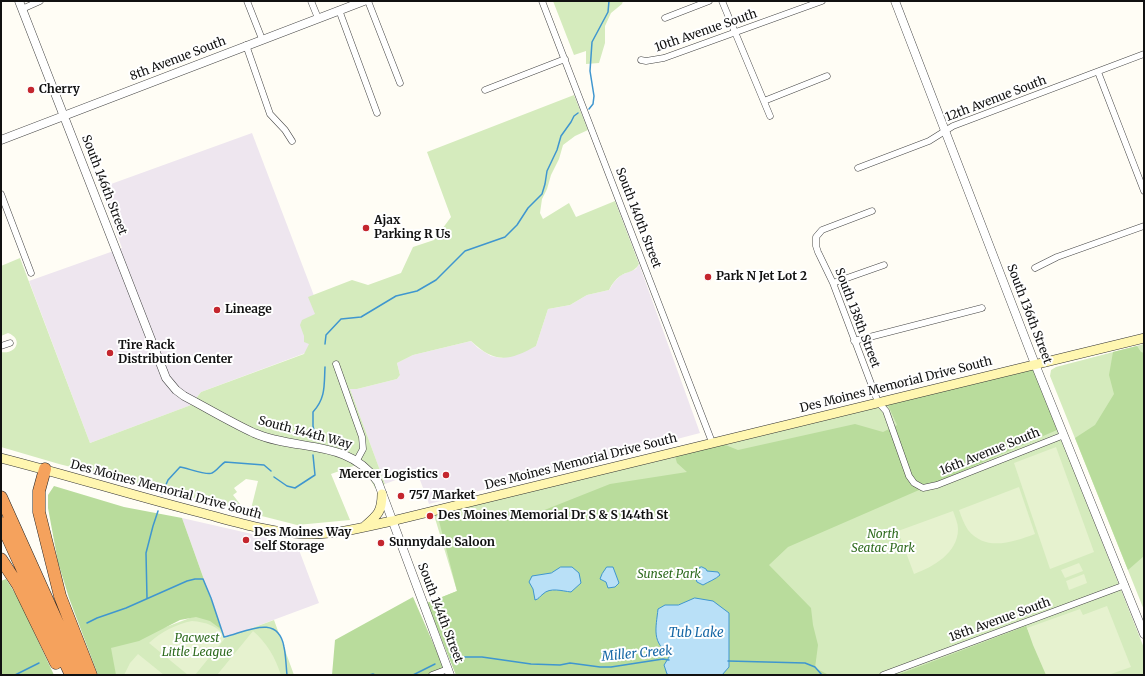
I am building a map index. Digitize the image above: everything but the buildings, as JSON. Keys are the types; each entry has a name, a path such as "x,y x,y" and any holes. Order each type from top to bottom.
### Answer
{"highway":[{"path":"45,469 39,491 39,512 60,596 91,675"},
{"path":"1,497 81,675"},
{"path":"1,522 71,675"},
{"path":"1,559 18,585 62,675"}],"main road":[{"name":"Des Moines Memorial Drive South","path":"1,458 45,469 169,505 259,528 305,534 333,533 392,521 1144,338"},
{"path":"364,527 380,510 382,494"}],"street":[{"path":"21,5 40,1"},
{"path":"247,1 262,39"},
{"path":"311,1 318,18"},
{"name":"8th Avenue South","path":"1,140 364,1"},
{"path":"368,1 400,83"},
{"name":"South 140th Street","path":"542,1 712,442"},
{"path":"665,18 709,1"},
{"path":"722,1 770,116"},
{"name":"10th Avenue South","path":"641,60 646,61 664,58 730,33 736,33 807,4 822,1"},
{"name":"South 136th Street","path":"895,1 1035,364 1144,634"},
{"name":"South 146th Street","path":"21,5 166,378"},
{"path":"339,10 377,113"},
{"path":"246,46 270,114 285,130 292,141"},
{"name":"12th Avenue South","path":"858,168 929,141 953,126 1144,54"},
{"path":"485,90 565,59"},
{"path":"1098,72 1144,191"},
{"path":"764,101 827,76"},
{"path":"1,194 31,273"},
{"name":"South 138th Street","path":"872,211 822,230 816,237 816,242 818,252 833,283 878,402 886,411 911,480 916,486 923,488"},
{"path":"1035,268 1058,257 1144,226"},
{"path":"833,283 884,265"},
{"path":"854,341 982,308"},
{"path":"1,346 10,343"},
{"path":"336,364 362,438 363,449 357,460"},
{"name":"South 144th Way","path":"166,378 176,390 184,396 254,433 276,440 336,452 357,460"},
{"name":"16th Avenue South","path":"923,488 937,485 1064,434"},
{"name":"South 144th Street","path":"357,460 378,482 449,672"},
{"name":"18th Avenue South","path":"883,675 1125,585"},
{"path":"432,675 449,672"}],"shaded area":[{"path":"252,133 332,343 201,392 191,405 90,443 29,281 122,248 100,188"},
{"path":"639,264 700,433 429,504 417,472 385,484 350,389 357,389 397,379 400,375 397,363 413,355 471,341 478,348 491,356 501,358 536,346 548,309 570,305 587,295 609,290 621,275 636,269"},
{"path":"182,518 274,539 296,542 319,603 225,638"}],"green space":[{"path":"553,1 623,1 622,4 611,13 605,26 605,43 599,63 586,64 586,51 574,55"},
{"path":"574,95 588,130 575,136 563,145 559,159 542,199 540,213 543,219 569,203 576,217 615,201 639,264 635,269 618,278 609,290 587,295 570,305 548,309 536,346 518,355 502,358 495,357 487,354 471,341 413,355 397,363 400,375 397,379 357,389 350,389 385,484 375,488 362,463 331,474 350,520 297,525 250,513 258,481 246,479 234,488 237,492 233,495 240,504 241,510 59,464 1,447 1,352 11,351 16,346 17,342 13,336 8,333 1,336 1,266 20,258 90,443 191,405 201,392 304,354 309,344 304,342 304,336 300,325 302,320 315,314 308,297 352,280 368,285 401,273 413,247 434,240 451,217 427,152"},
{"path":"1144,344 1144,610 1050,376 1051,370 1056,367"},
{"path":"1137,346 1141,352 1144,353 1144,556 1128,570 1075,438 1095,425 1114,394 1109,375 1113,352"},
{"name":"North Seatac Park","path":"1033,367 1144,648 1144,675 456,675 427,603 457,591 434,515"},
{"name":"Sunset Park","path":"1033,367 1057,430 788,547 769,565 811,608 818,645 815,668 829,675 456,675 427,603 457,591 439,521 483,519 503,512 516,510 533,513 542,511 610,484 687,472 677,463 675,456 723,444 738,450 855,424 883,432 897,425 887,403"},
{"path":"1056,447 1094,552 1050,569 1014,463"},
{"path":"54,486 124,507 182,518 222,630 210,621 196,617 180,620 139,641 111,648 116,675 98,675 69,598 58,562 48,508 48,495"},
{"path":"1019,487 1035,534 1009,542 991,543 975,537 968,530 959,510"},
{"path":"953,511 958,529 957,538 954,545 943,558 914,574 898,531"},
{"path":"1079,563 1083,571 1065,578 1061,570"},
{"path":"1084,574 1087,583 1069,590 1066,581"},
{"path":"6,579 18,598 54,675 1,675 1,581"},
{"path":"413,597 447,675 332,675 335,640"},
{"path":"1107,606 1131,667 1108,675 1046,675 1027,628 1080,609 1083,615"},
{"name":"Pacwest Little League","path":"214,609 225,638 274,620 294,675 107,675 99,652"},
{"path":"192,621 211,625 226,637 195,675 188,675 149,643 169,629"},
{"path":"1026,626 1048,675 897,675"},
{"path":"253,631 270,651 281,675 217,675"},
{"path":"138,654 164,675 124,675 130,663"}],"water":[{"path":"561,567 572,567 579,573 581,583 571,592 556,590 549,591 535,600 533,589 529,582 532,576 551,573"},
{"path":"607,567 613,567 619,583 615,587 608,588 606,582 600,579"},
{"path":"702,567 707,571 718,572 720,575 703,585 697,582 693,571 699,573 699,568"},
{"name":"Tub Lake","path":"695,598 713,601 729,613 729,667 722,675 667,674 664,665 671,654 660,645 656,635 658,609 665,605 678,605"}],"waterway":[{"path":"589,109 593,104 594,96 590,71 592,42 608,12 609,1"},
{"path":"325,344 326,335 341,319 361,317 396,296 417,291 436,280 465,251 505,237 517,225 528,208 542,194 547,171 557,150 561,136 574,116 578,113"},
{"path":"316,439 313,426 313,412 322,396 325,367"},
{"path":"274,477 287,486 295,488 315,475 313,455"},
{"name":"Miller Creek","path":"162,494 168,480 180,467 210,474 225,462 264,465 271,471"},
{"name":"Miller Creek","path":"147,598 146,553 158,511"},
{"name":"Miller Creek","path":"87,623 126,608 187,581 203,579 224,637 260,627 275,630 281,637 284,647 287,675"},
{"name":"Miller Creek","path":"451,657 482,657 531,664 560,665 570,663 600,667 611,667 663,659 669,660"},
{"name":"Miller Creek","path":"728,661 805,663 815,667 822,675"},
{"name":"Miller Creek","path":"15,675 39,663"},
{"name":"Miller Creek","path":"413,675 435,664"},
{"name":"Miller Creek","path":"369,675 375,675"}],"place":[{"name":"Cherry","path":"31,90"},
{"name":"Ajax Parking R Us","path":"366,228"},
{"name":"Park N Jet Lot 2","path":"708,277"},
{"name":"Lineage","path":"217,310"},
{"name":"Tire Rack Distribution Center","path":"110,353"},
{"name":"Mercer Logistics","path":"446,475"},
{"name":"757 Market","path":"401,496"},
{"name":"Des Moines Memorial Dr S & S 144th St","path":"430,516"},
{"name":"Des Moines Way Self Storage","path":"246,540"},
{"name":"Sunnydale Saloon","path":"381,543"}]}
